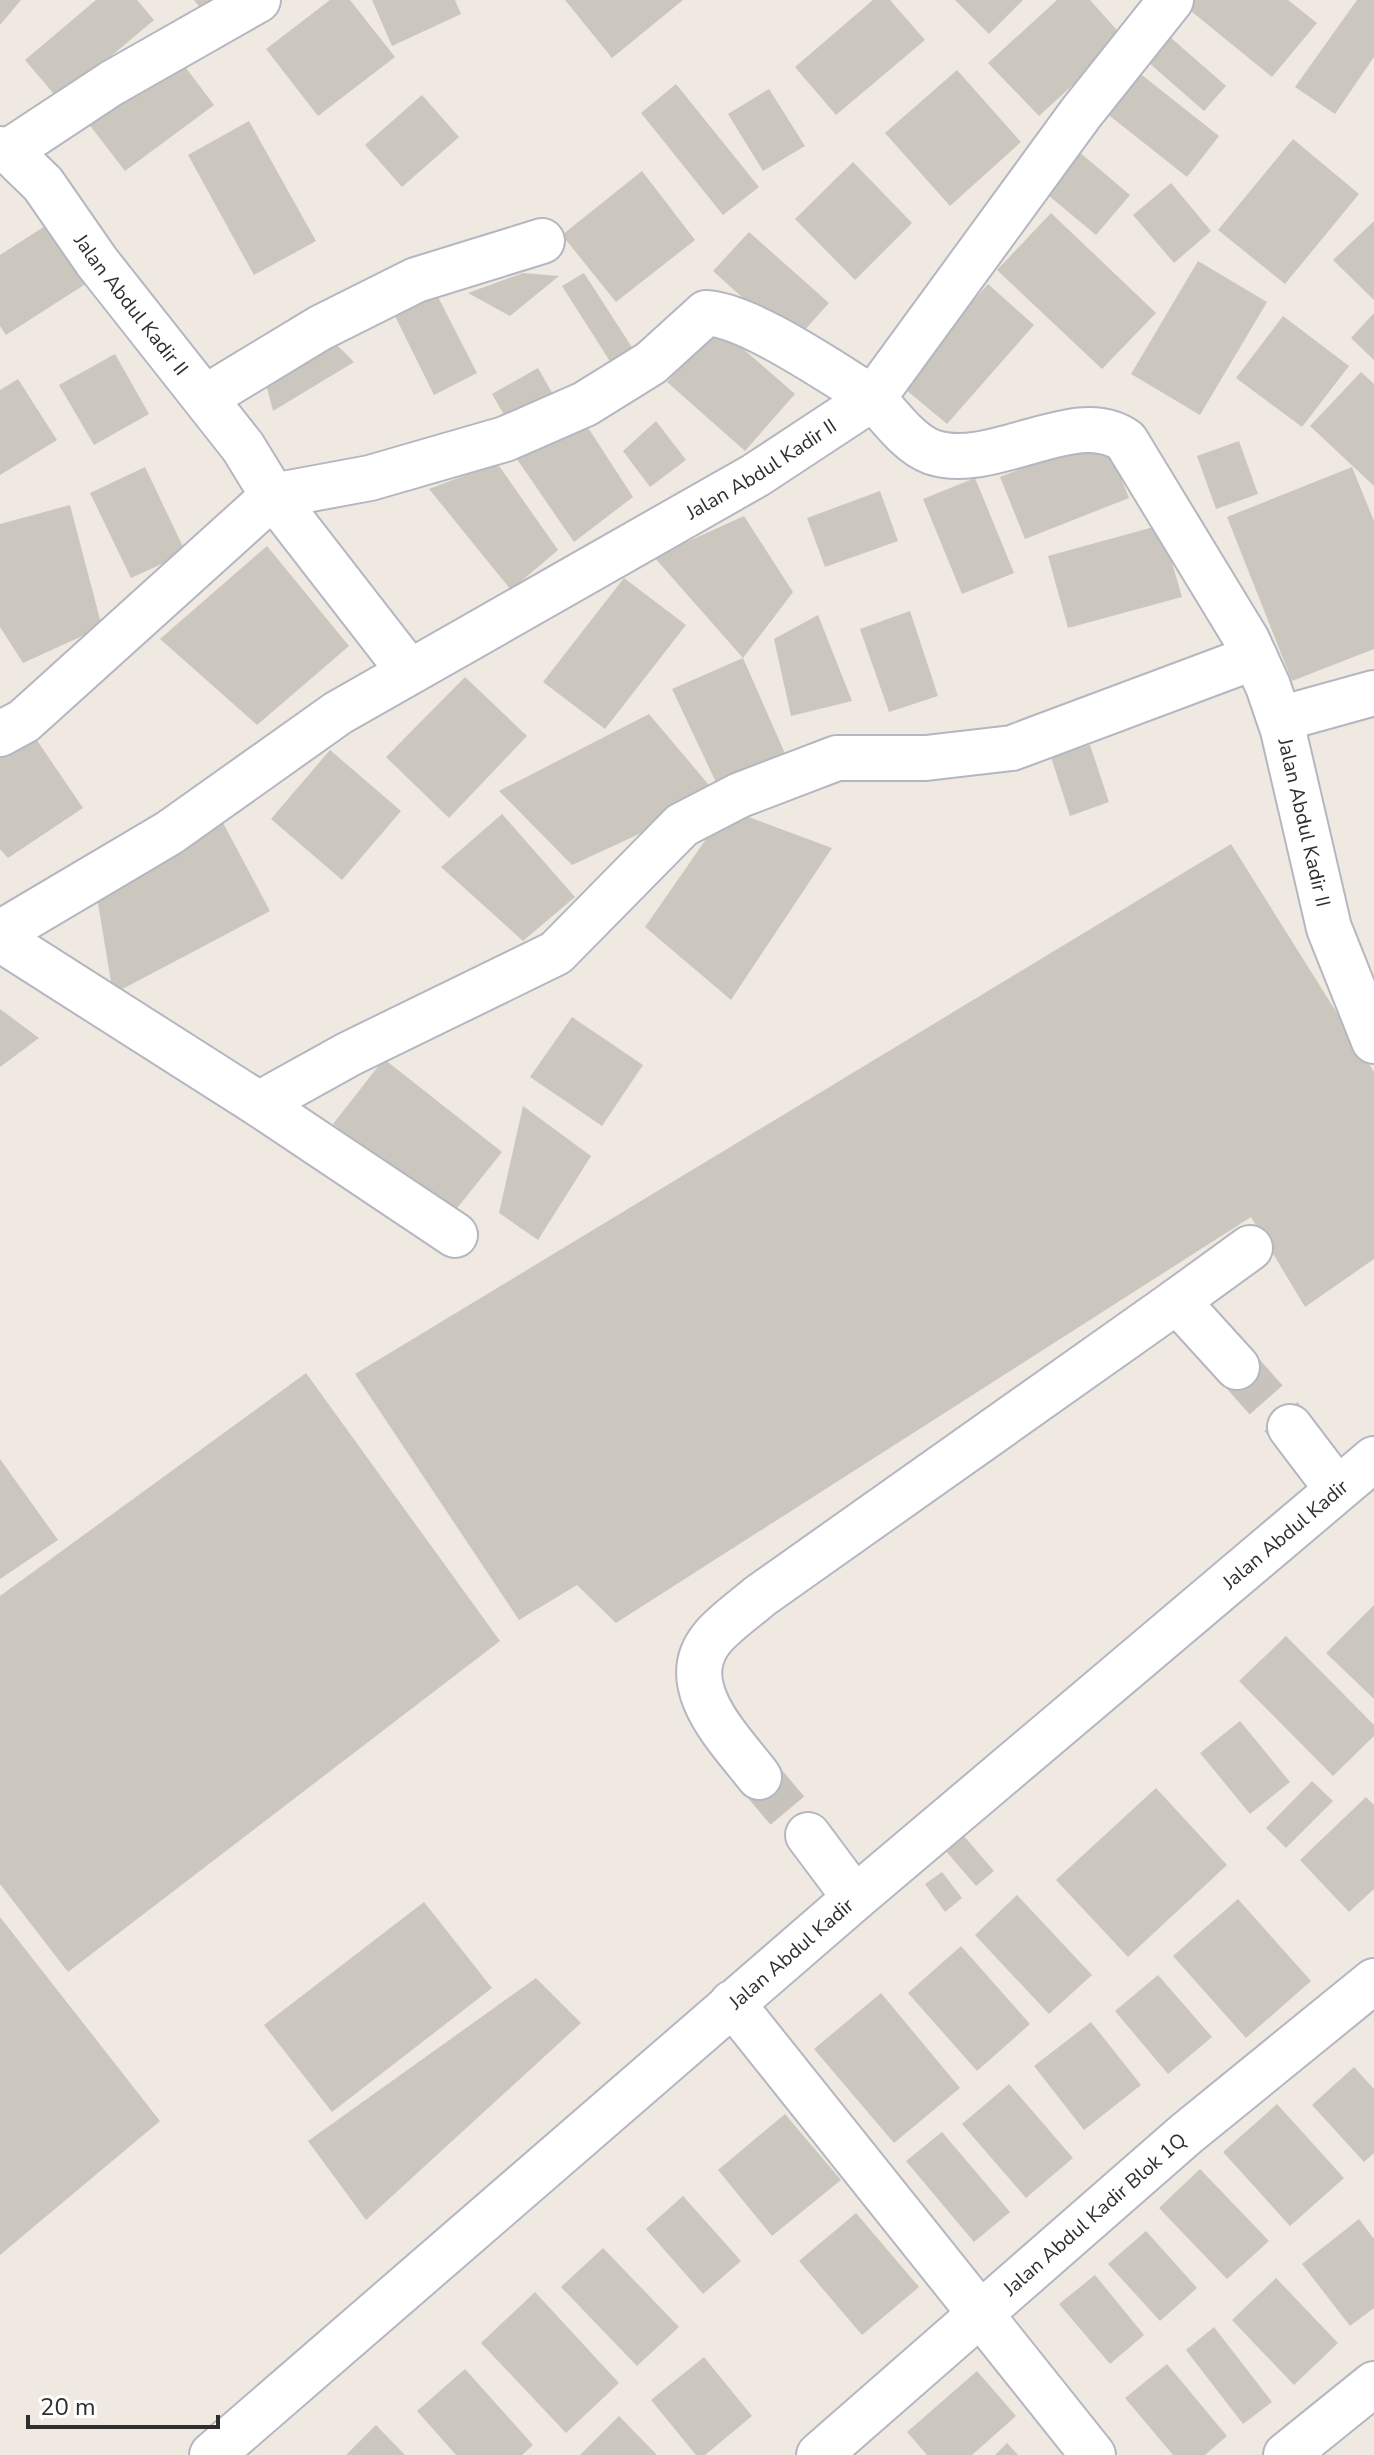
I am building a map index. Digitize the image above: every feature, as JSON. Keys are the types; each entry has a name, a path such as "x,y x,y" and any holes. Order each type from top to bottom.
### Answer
{"street":[{"path":"5,150 112,83 258,0"},
{"path":"0,734 24,721 273,496 370,478 505,439 585,404 651,363 706,313 731,319 790,349 873,398 1081,113 1171,0"},
{"name":"Jalan Abdul Kadir II","path":"5,150 43,184 97,262 206,397 243,447 273,496 408,670 756,475 873,398 916,442 931,452 953,456 1009,450 1077,430 1112,430 1126,441 1144,466 1255,657 1280,719 1329,928 1374,1041"},
{"path":"206,397 320,328 416,280 542,241"},
{"path":"259,1104 349,1054 556,953 682,825 740,795 837,758 926,758 1012,748 1255,657"},
{"path":"408,670 338,713 169,833 0,936 455,1235"},
{"path":"1280,719 1374,693"},
{"path":"759,1777 711,1715 699,1683 700,1658 714,1636 760,1596 1250,1248"},
{"path":"1177,1301 1237,1367"},
{"path":"1290,1427 1337,1489"},
{"name":"Jalan Abdul Kadir","path":"212,2455 732,2003 1374,1459"},
{"path":"808,1835 855,1898"},
{"name":"Jalan Abdul Kadir Blok 1Q","path":"819,2455 1186,2134 1374,1981"},
{"path":"732,2003 1093,2455"},
{"path":"1286,2455 1374,2384"}],"building":[{"path":"0,0 21,0 0,25"},
{"path":"96,0 137,0 154,20 59,100 25,60"},
{"path":"194,0 224,0 205,14"},
{"path":"330,0 350,0 395,57 318,116 266,49"},
{"path":"372,0 455,0 461,14 392,46"},
{"path":"565,0 683,0 612,58"},
{"path":"873,0 890,0 925,40 836,115 795,67"},
{"path":"955,0 1023,0 989,34"},
{"path":"1057,0 1090,0 1124,38 1039,116 988,63"},
{"path":"1191,0 1288,0 1317,23 1272,77 1186,7"},
{"path":"1357,0 1374,0 1374,57 1335,114 1295,87"},
{"path":"1170,37 1226,86 1204,111 1148,62"},
{"path":"177,56 214,105 125,171 88,123"},
{"path":"1128,64 1219,136 1187,177 1096,105"},
{"path":"957,70 1021,142 950,206 885,133"},
{"path":"676,84 759,187 723,215 641,113"},
{"path":"769,89 805,146 763,171 728,114"},
{"path":"422,95 459,137 402,187 365,145"},
{"path":"249,121 316,241 254,275 188,155"},
{"path":"1293,139 1359,194 1285,284 1218,230"},
{"path":"1071,145 1130,195 1096,235 1036,185"},
{"path":"853,162 912,223 855,280 795,219"},
{"path":"642,171 695,240 616,302 562,235"},
{"path":"1171,183 1211,231 1174,263 1133,215"},
{"path":"1051,213 1156,313 1102,369 997,270"},
{"path":"59,217 98,276 6,335 0,326 0,255"},
{"path":"1374,221 1374,300 1333,260"},
{"path":"749,232 829,303 793,343 713,271"},
{"path":"1198,261 1267,302 1200,415 1131,374"},
{"path":"523,273 559,276 510,316 468,293"},
{"path":"584,273 635,352 613,366 562,286"},
{"path":"988,284 1034,325 947,424 899,384"},
{"path":"437,295 477,373 434,395 393,312"},
{"path":"1374,313 1374,360 1351,338"},
{"path":"1283,316 1349,366 1302,427 1236,378"},
{"path":"717,326 795,394 745,451 667,382"},
{"path":"327,335 354,362 273,411 265,380"},
{"path":"115,354 149,414 94,445 59,385"},
{"path":"538,368 559,405 514,432 492,394"},
{"path":"1361,372 1374,384 1374,486 1310,426"},
{"path":"18,379 57,440 0,475 0,390"},
{"path":"583,420 633,497 574,542 512,452"},
{"path":"656,421 686,460 650,487 623,451"},
{"path":"1104,436 1129,498 1025,539 1000,477"},
{"path":"1239,441 1258,494 1216,509 1197,456"},
{"path":"497,463 558,550 511,590 429,489"},
{"path":"145,467 186,553 131,578 90,493"},
{"path":"1352,467 1374,521 1374,649 1292,681 1227,517"},
{"path":"975,478 1014,573 962,594 923,499"},
{"path":"880,491 898,541 825,567 807,518"},
{"path":"70,505 102,627 23,663 0,627 0,524"},
{"path":"744,516 793,592 743,658 654,557"},
{"path":"1161,525 1182,597 1068,628 1048,556"},
{"path":"267,546 349,646 257,725 160,639"},
{"path":"624,578 686,625 605,729 543,682"},
{"path":"910,611 938,696 889,712 860,629"},
{"path":"818,615 852,701 791,716 774,639"},
{"path":"743,658 791,767 722,795 672,689"},
{"path":"465,677 527,736 449,818 386,757"},
{"path":"649,714 719,797 572,865 499,791"},
{"path":"34,736 83,808 8,858 0,849 0,753"},
{"path":"1090,745 1109,802 1070,816 1051,757"},
{"path":"330,750 401,811 342,880 271,819"},
{"path":"727,809 832,848 731,1000 645,927"},
{"path":"502,814 575,897 523,941 441,867"},
{"path":"221,819 270,911 113,994 95,885"},
{"path":"1231,844 1374,1072 1374,1259 1305,1307 1251,1217 616,1623 577,1585 519,1620 355,1374"},
{"path":"0,1009 39,1038 0,1067"},
{"path":"572,1017 643,1065 602,1126 530,1077"},
{"path":"384,1059 502,1152 450,1217 333,1124"},
{"path":"523,1106 591,1156 538,1240 499,1213"},
{"path":"306,1373 500,1641 68,1972 0,1884 0,1596"},
{"path":"0,1459 58,1540 0,1579"},
{"path":"1374,1605 1374,1699 1326,1653"},
{"path":"1286,1636 1374,1725 1374,1736 1333,1776 1239,1681"},
{"path":"1240,1721 1290,1782 1250,1814 1200,1753"},
{"path":"1312,1781 1333,1801 1286,1848 1266,1828"},
{"path":"1156,1788 1227,1865 1128,1957 1056,1880"},
{"path":"1366,1797 1374,1805 1374,1889 1349,1912 1300,1860"},
{"path":"963,1835 994,1871 976,1886 945,1850"},
{"path":"942,1872 962,1898 945,1912 925,1884"},
{"path":"1017,1895 1092,1975 1049,2014 975,1935"},
{"path":"1238,1899 1311,1981 1246,2038 1173,1956"},
{"path":"424,1902 492,1988 332,2112 264,2025"},
{"path":"0,1917 160,2121 0,2255"},
{"path":"961,1946 1030,2024 977,2071 908,1993"},
{"path":"1158,1975 1212,2037 1168,2074 1115,2011"},
{"path":"536,1978 581,2023 366,2220 308,2141"},
{"path":"881,1993 960,2088 894,2143 814,2049"},
{"path":"1091,2022 1141,2085 1084,2130 1034,2066"},
{"path":"1354,2067 1374,2089 1374,2153 1364,2162 1312,2105"},
{"path":"1009,2084 1073,2158 1026,2198 962,2124"},
{"path":"1277,2104 1344,2178 1290,2226 1223,2152"},
{"path":"785,2114 841,2180 772,2236 718,2170"},
{"path":"942,2132 1010,2212 974,2242 906,2161"},
{"path":"1200,2169 1269,2241 1227,2279 1159,2208"},
{"path":"683,2196 741,2261 703,2294 646,2229"},
{"path":"856,2213 919,2287 862,2335 799,2261"},
{"path":"1359,2219 1374,2239 1374,2308 1350,2326 1302,2264"},
{"path":"1146,2231 1197,2288 1160,2321 1108,2264"},
{"path":"603,2248 679,2327 637,2366 561,2287"},
{"path":"1095,2275 1144,2335 1110,2364 1059,2304"},
{"path":"1276,2278 1338,2343 1294,2385 1232,2320"},
{"path":"535,2292 619,2383 566,2433 481,2343"},
{"path":"1214,2327 1272,2402 1243,2424 1186,2350"},
{"path":"704,2357 752,2416 705,2455 696,2455 651,2400"},
{"path":"1167,2364 1227,2436 1205,2455 1173,2455 1125,2398"},
{"path":"465,2369 533,2445 522,2455 456,2455 417,2411"},
{"path":"977,2371 1016,2416 972,2455 927,2455 907,2432"},
{"path":"619,2416 657,2455 580,2455"},
{"path":"376,2425 405,2455 346,2455"},
{"path":"1007,2443 1018,2455 995,2455"}],"tunnel":[{"path":"1237,1367 1290,1427"},
{"path":"759,1777 808,1835"}]}
